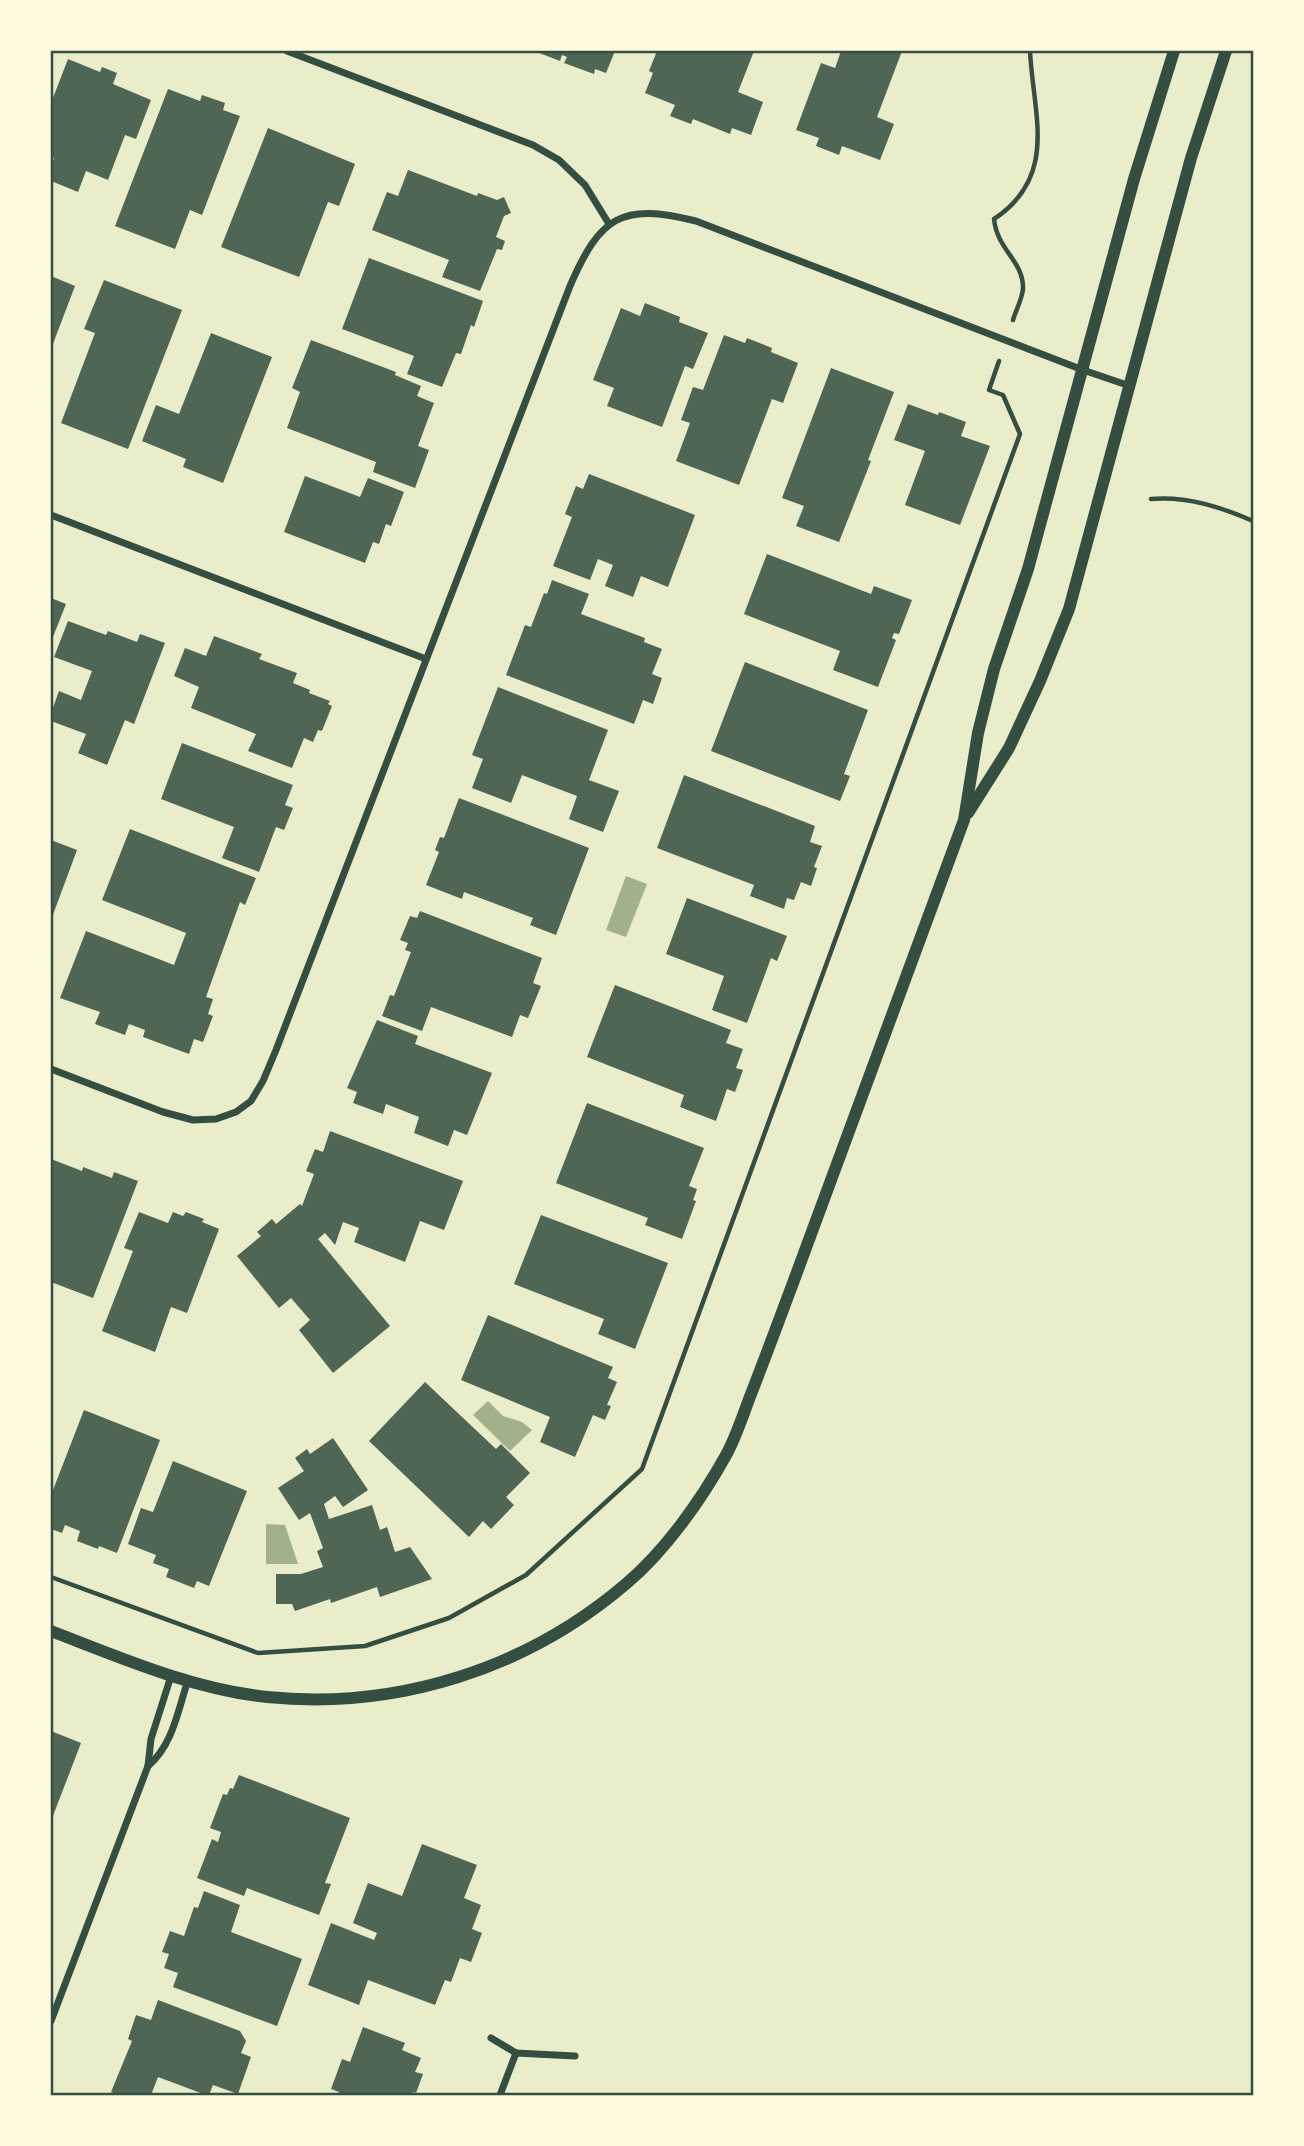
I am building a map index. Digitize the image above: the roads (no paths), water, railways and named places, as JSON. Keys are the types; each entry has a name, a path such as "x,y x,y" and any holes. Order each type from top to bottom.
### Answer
{"street":[{"path":"287,51 533,145 559,160 584,185 609,224"},
{"path":"51,1632 171,1676 266,1697 355,1699 439,1684 512,1658 587,1614 628,1582 663,1545 698,1500 727,1454 772,1340 964,820 978,733 994,669 1028,569 1134,179 1174,51"},
{"path":"964,820 1009,748 1069,609 1191,158 1226,51"},
{"path":"51,1069 163,1112 193,1120 226,1116 251,1101 267,1071 570,286 593,239 609,224 629,215 649,212 696,221 1130,386"},
{"path":"51,514 426,659"},
{"path":"51,2021 148,1766 151,1739 171,1676"},
{"path":"148,1766 160,1756 167,1743 188,1680"},
{"path":"491,2038 516,2053 575,2056"},
{"path":"500,2095 516,2053"}]}
